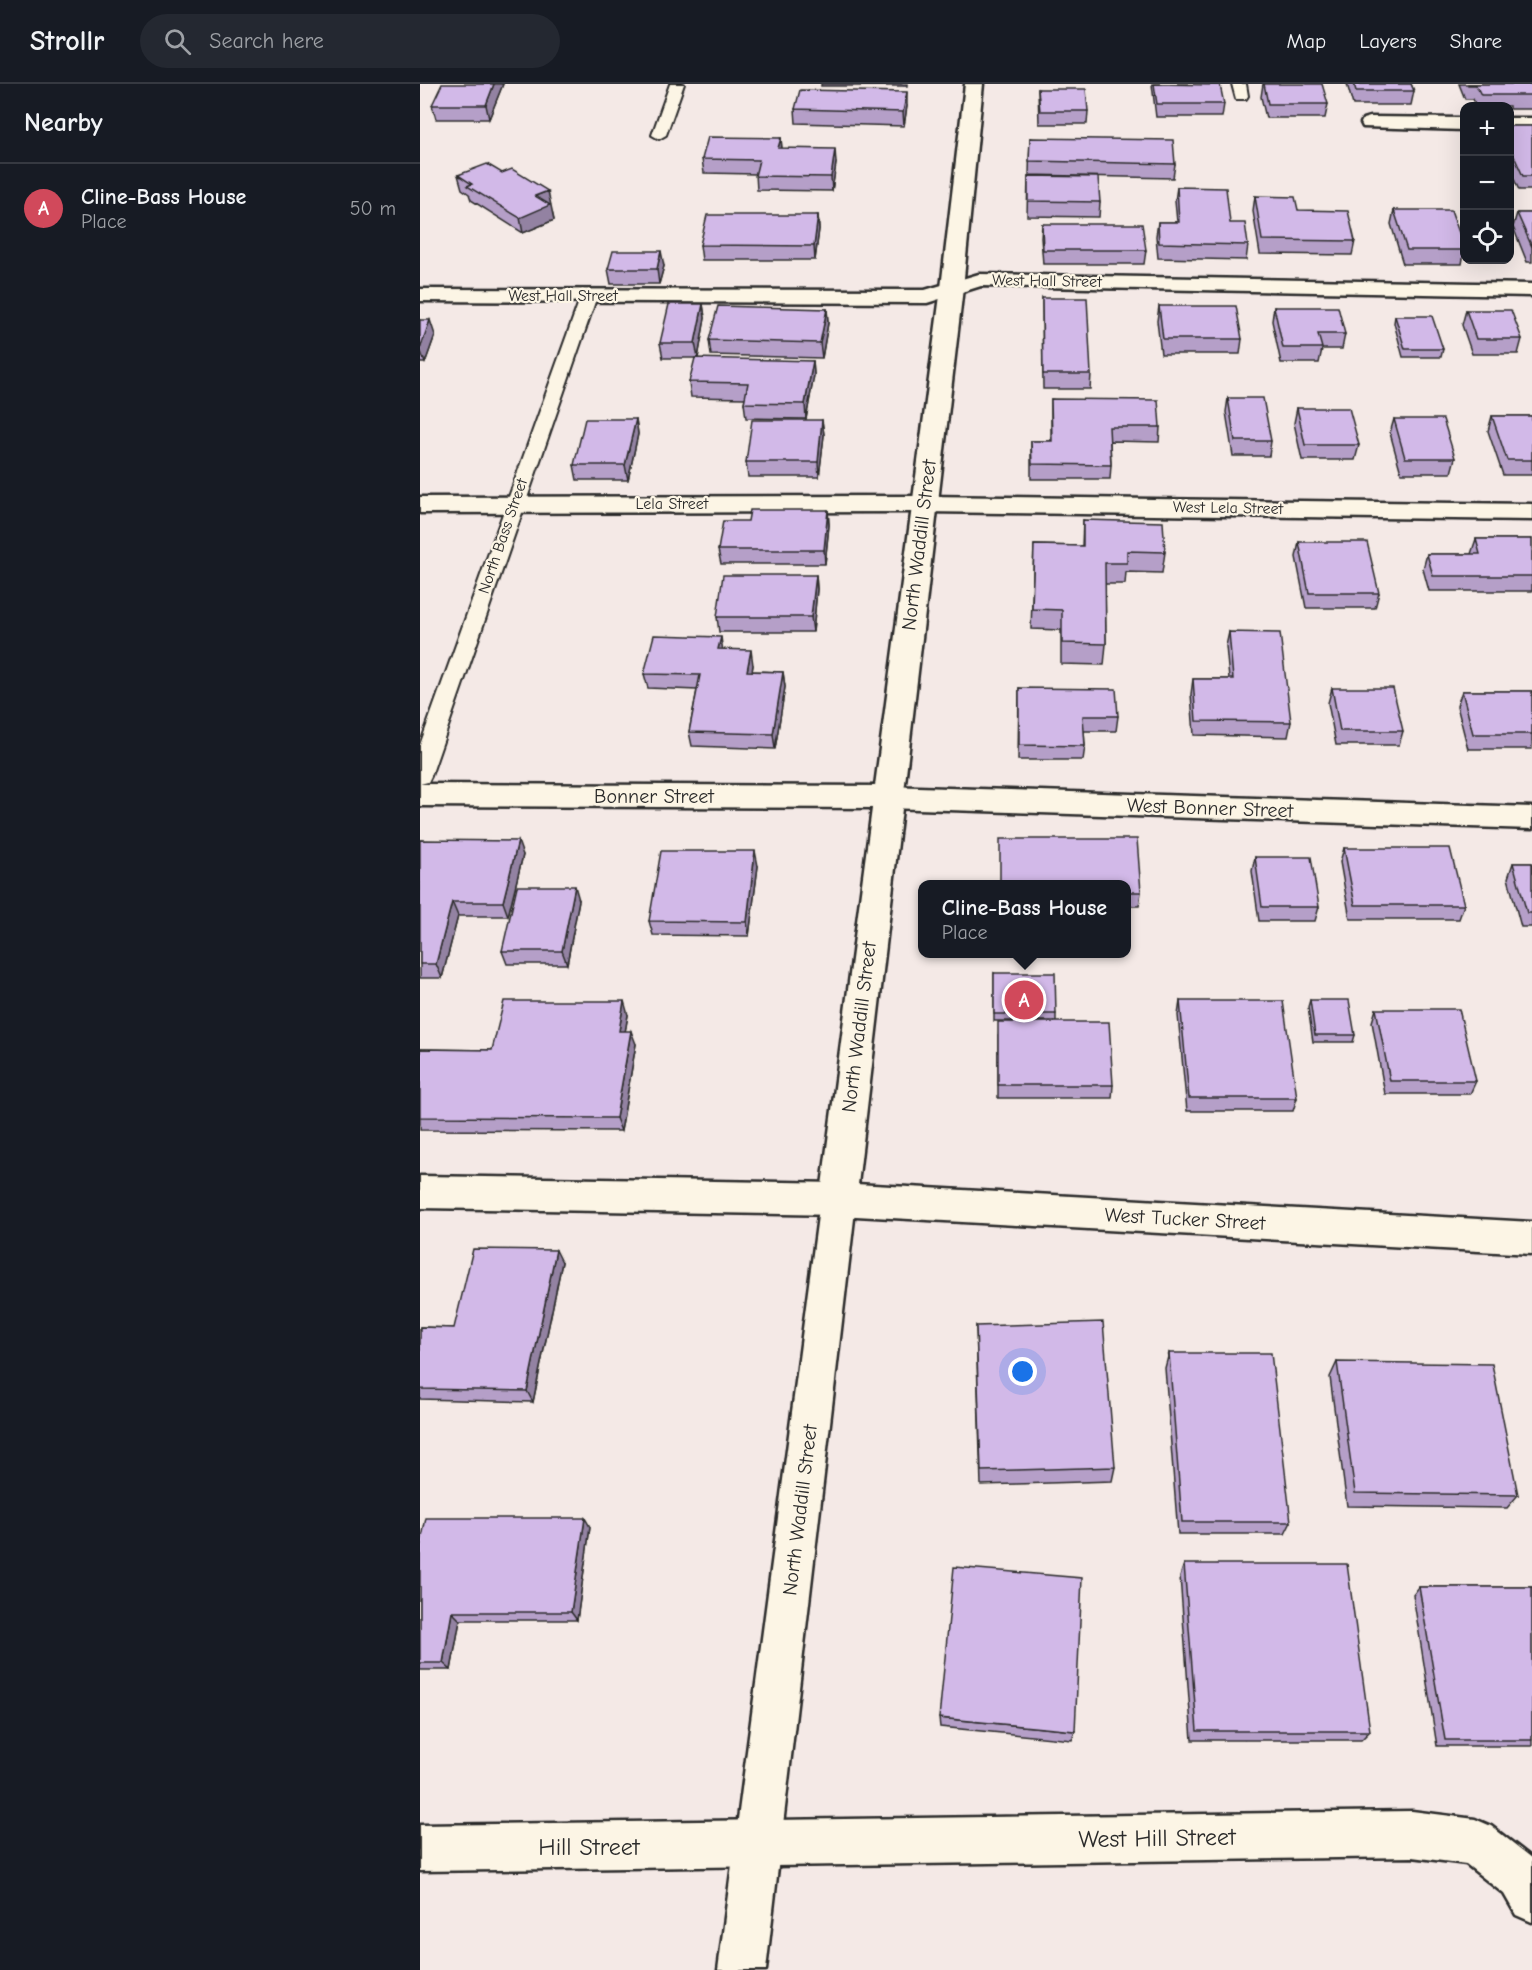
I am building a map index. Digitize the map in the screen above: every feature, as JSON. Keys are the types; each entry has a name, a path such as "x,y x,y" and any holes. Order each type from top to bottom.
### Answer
{"street":[{"name":"North Waddill Street","path":"742,1970 952,288 974,84"},
{"path":"1370,123 1460,124"},
{"path":"1514,124 1532,124"},
{"name":"West Hall Street","path":"420,295 927,297 979,280 1532,290"},
{"name":"Lela Street","path":"420,505 924,504"},
{"name":"West Lela Street","path":"924,504 1532,512"},
{"name":"Bonner Street","path":"420,795 887,797"},
{"name":"West Bonner Street","path":"887,797 1532,818"},
{"name":"West Tucker Street","path":"420,1192 838,1199 1532,1238"},
{"name":"West Hill Street","path":"757,1845 1412,1834 1475,1842 1520,1878 1532,1899"},
{"name":"Hill Street","path":"420,1848 757,1845"}],"lane":[{"path":"659,135 677,84"},
{"name":"North Bass Street","path":"420,776 589,296"}],"building":[{"path":"442,84 494,84 486,105 432,105"},
{"path":"1154,84 1220,85 1224,104 1157,104"},
{"path":"1264,84 1322,84 1328,104 1268,104"},
{"path":"1354,84 1411,84 1414,91 1356,91"},
{"path":"1468,84 1532,84 1532,95 1481,95 1476,85"},
{"path":"1038,89 1086,89 1088,111 1040,111"},
{"path":"800,90 907,92 903,112 795,109"},
{"path":"1514,126 1532,126 1532,176 1523,176 1514,156"},
{"path":"708,137 781,138 778,148 835,149 831,177 755,176 759,160 702,159"},
{"path":"1030,138 1173,140 1175,164 1029,161"},
{"path":"487,164 502,173 512,169 548,191 535,196 550,205 520,218 467,186 472,184 458,175"},
{"path":"1028,176 1098,177 1100,202 1028,201"},
{"path":"1177,187 1226,188 1230,223 1245,223 1248,245 1159,243 1158,222 1179,222"},
{"path":"1255,196 1295,197 1298,210 1348,211 1355,241 1262,240"},
{"path":"1394,210 1451,210 1460,236 1460,250 1407,250"},
{"path":"1517,213 1532,213 1532,247"},
{"path":"707,215 818,215 814,246 700,245"},
{"path":"1042,224 1142,224 1146,250 1043,250"},
{"path":"613,251 661,251 657,269 608,269"},
{"path":"1042,298 1087,298 1091,374 1043,374"},
{"path":"669,304 703,304 695,343 660,343"},
{"path":"718,306 827,309 820,343 709,340"},
{"path":"1159,306 1236,306 1242,339 1163,339"},
{"path":"1274,307 1338,307 1345,334 1318,334 1322,348 1283,348"},
{"path":"1466,310 1511,310 1522,339 1476,339"},
{"path":"1395,316 1432,316 1443,349 1405,349"},
{"path":"420,320 430,320 420,349"},
{"path":"695,358 813,361 805,404 744,403 748,383 689,382"},
{"path":"1228,398 1263,398 1271,441 1235,441"},
{"path":"1051,399 1158,400 1160,427 1109,427 1111,465 1032,464 1031,441 1052,441"},
{"path":"1297,408 1349,408 1359,445 1305,445"},
{"path":"1492,416 1532,416 1532,460 1507,460"},
{"path":"585,419 636,419 625,465 574,465"},
{"path":"1394,419 1443,419 1455,458 1405,458"},
{"path":"752,420 822,420 818,462 746,462"},
{"path":"750,510 828,510 824,550 718,550 723,521 748,521"},
{"path":"1083,520 1163,522 1165,552 1127,551 1127,563 1105,563 1106,644 1062,643 1062,610 1032,609 1034,545 1083,546"},
{"path":"1476,539 1532,539 1532,576 1433,576 1427,554 1480,554"},
{"path":"1299,542 1367,542 1379,593 1309,593"},
{"path":"723,575 816,575 811,617 717,617"},
{"path":"1229,632 1280,633 1291,722 1196,721 1193,679 1233,679"},
{"path":"654,635 721,637 718,649 751,650 747,671 783,672 773,734 689,732 700,675 644,674"},
{"path":"1019,688 1116,689 1118,716 1083,716 1085,746 1019,745"},
{"path":"1332,688 1393,688 1403,731 1340,731"},
{"path":"1462,691 1532,691 1532,734 1473,734"},
{"path":"1000,839 1137,839 1141,892 1131,892 1131,880 1000,880"},
{"path":"420,840 518,841 503,902 452,902 436,964 420,964"},
{"path":"1344,848 1450,848 1464,905 1355,905"},
{"path":"661,851 755,851 747,922 649,921"},
{"path":"1255,857 1311,857 1319,907 1262,907"},
{"path":"1513,863 1532,863 1532,913 1527,913"},
{"path":"517,886 575,886 562,951 502,951"},
{"path":"994,973 1055,973 1056,1014 994,1014"},
{"path":"1310,1000 1349,1000 1355,1035 1315,1035"},
{"path":"504,1001 624,1001 619,1031 631,1031 616,1118 420,1117 420,1049 492,1050"},
{"path":"1180,1001 1283,1001 1297,1098 1189,1098"},
{"path":"1376,1009 1459,1009 1476,1081 1390,1081"},
{"path":"998,1022 1109,1022 1113,1085 998,1085"},
{"path":"473,1249 556,1250 527,1391 420,1389 420,1327 454,1328"},
{"path":"1103,1322 1115,1467 981,1471 976,1326"},
{"path":"1169,1353 1271,1353 1291,1522 1182,1522"},
{"path":"1337,1362 1492,1364 1518,1495 1355,1493"},
{"path":"426,1518 585,1518 571,1612 452,1612 443,1663 420,1663 420,1547"},
{"path":"1184,1564 1347,1564 1370,1731 1197,1731"},
{"path":"954,1567 1082,1578 1075,1731 939,1718"},
{"path":"1419,1587 1532,1587 1532,1740 1445,1740"}],"place":[{"name":"Cline-Bass House","path":"1024,1000"}]}
